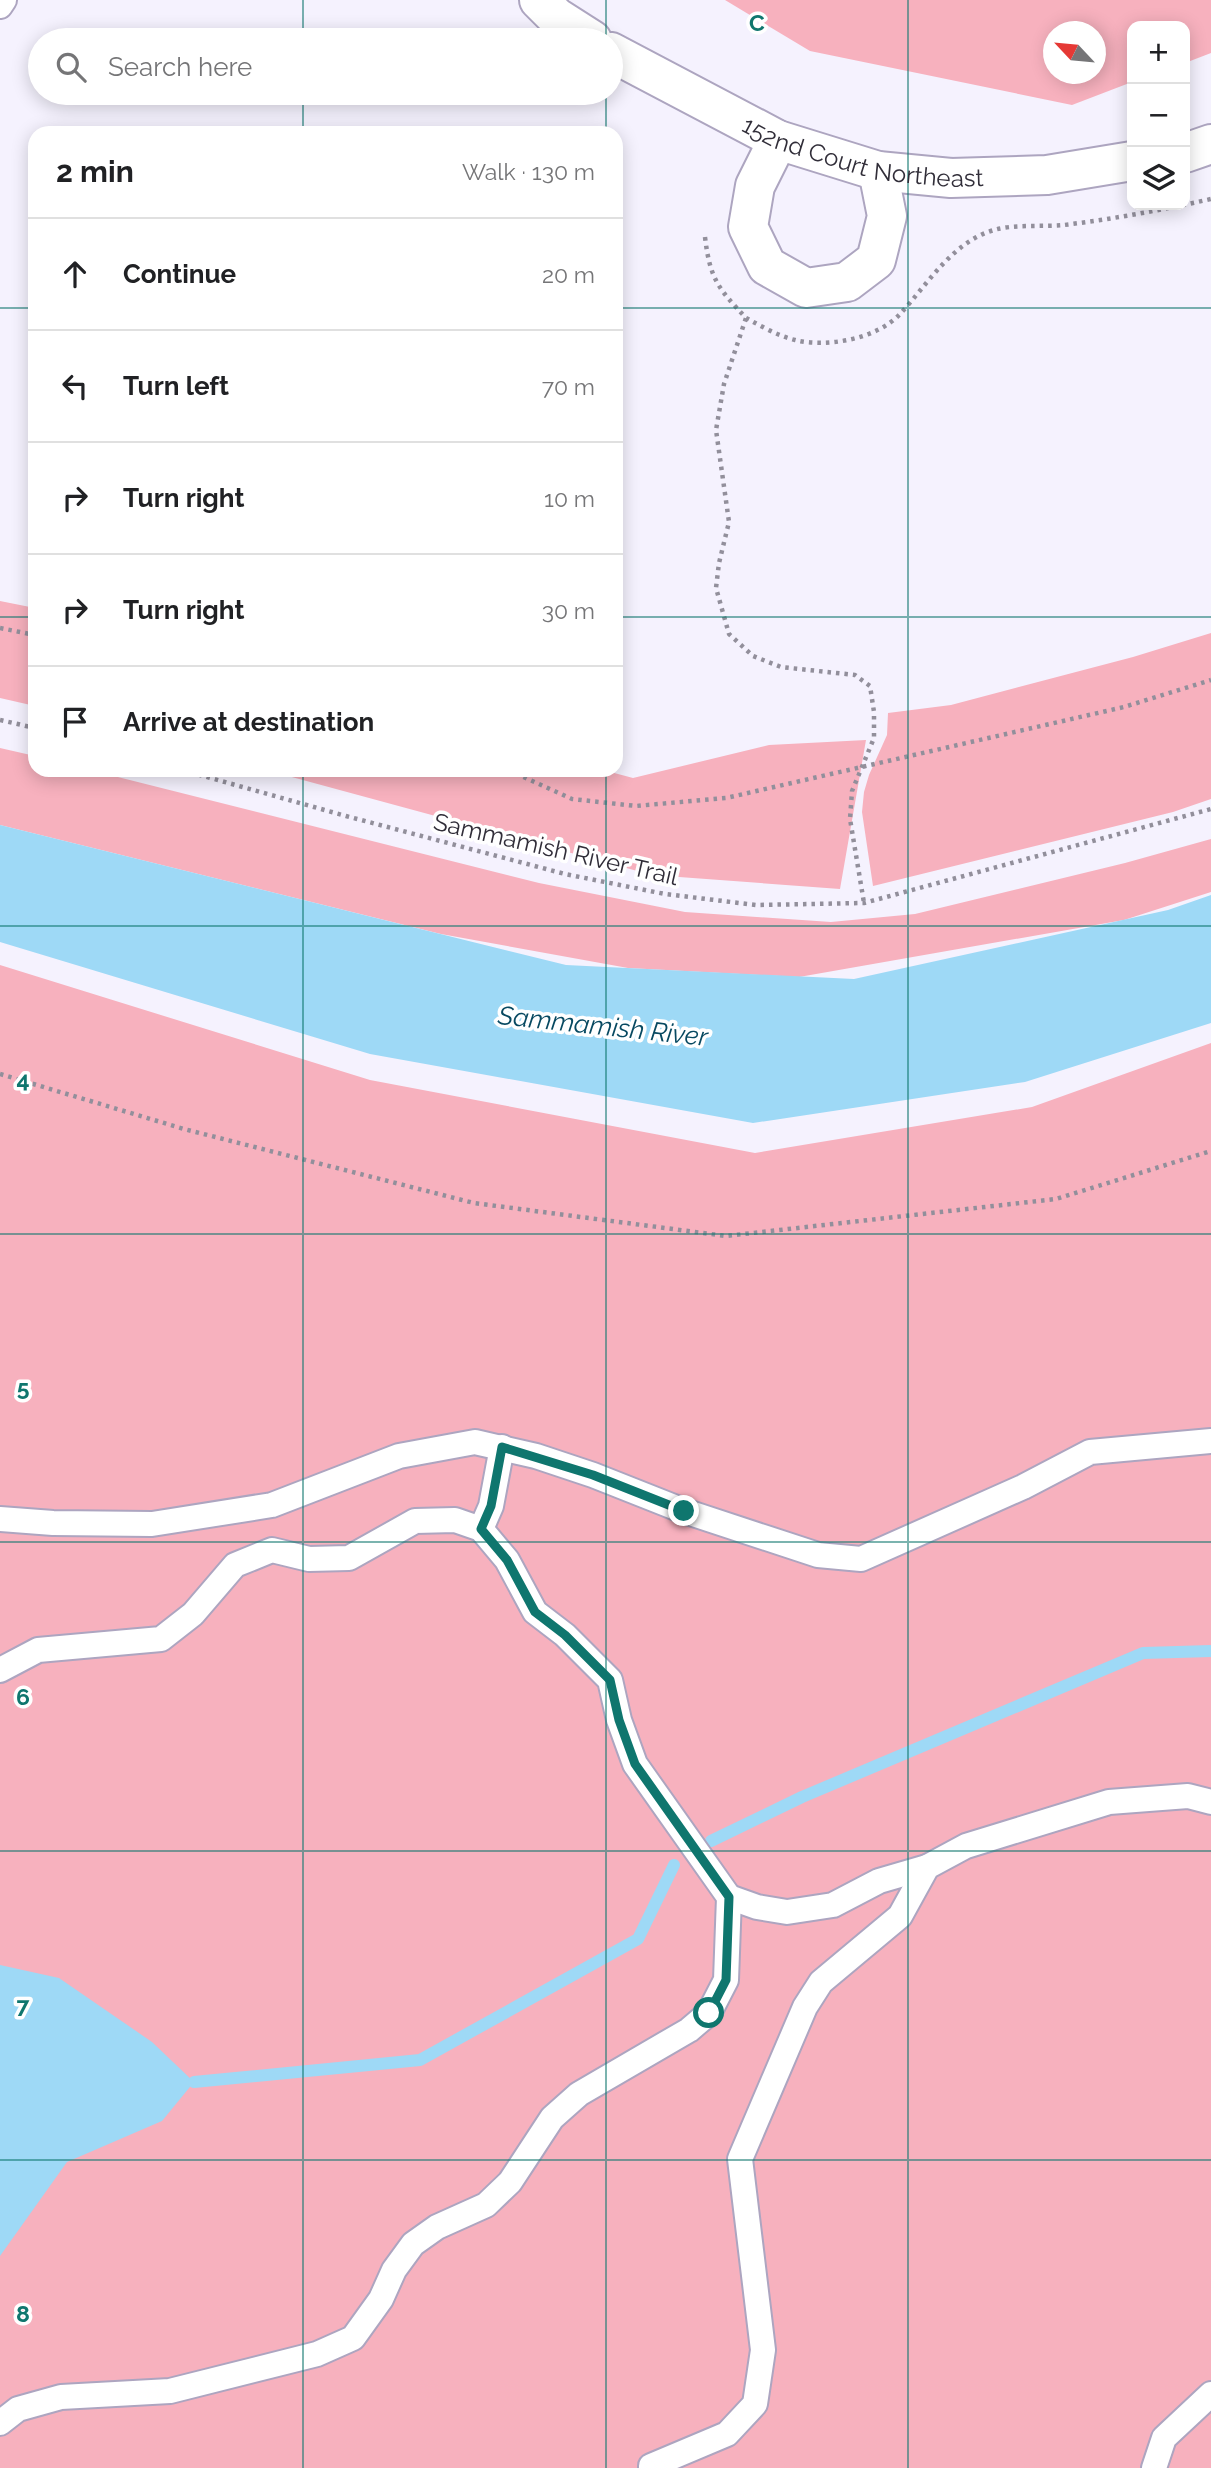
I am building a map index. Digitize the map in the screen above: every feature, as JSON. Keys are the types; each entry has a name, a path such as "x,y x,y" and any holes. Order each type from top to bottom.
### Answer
{"street":[{"path":"539,0 556,17 573,28"},
{"name":"152nd Court Northeast","path":"623,58 778,140 878,171 951,178 1047,175 1127,162"},
{"path":"778,140 755,186 748,227 767,266 806,288 847,282 876,260 887,216 878,171"},
{"path":"1190,151 1211,144"}],"lane":[{"path":"0,6 4,0"},
{"path":"0,1519 53,1523 152,1524 272,1505 399,1456 475,1442 502,1447 593,1475 684,1511 818,1555 861,1559 1023,1487 1090,1452 1211,1441"},
{"path":"481,1529 491,1506 502,1447"},
{"path":"0,1670 38,1650 161,1639 193,1614 234,1565 272,1550 309,1559 349,1558 415,1521 455,1520 481,1529 507,1560 535,1612 565,1635 610,1680 619,1720 635,1764 729,1897 757,1907 787,1912 833,1905 879,1881 927,1867 966,1846 1109,1802 1188,1796 1211,1802"},
{"path":"651,2468 727,2434 755,2404 763,2350 740,2159 821,1982 900,1916 927,1867"},
{"path":"0,2423 18,2409 61,2397 170,2391 317,2354 353,2337 381,2299 394,2270 413,2244 436,2227 486,2205 510,2182 551,2118 579,2094 689,2030 709,2013 726,1980 729,1897"},
{"path":"1154,2468 1164,2438 1211,2394"}],"path":[{"path":"705,233 711,274 721,291 746,318 796,340 825,342 862,338 898,317 963,245 995,229 1061,225 1148,213 1211,199"},
{"path":"746,318 724,384 716,430 729,522 716,588 729,634 753,656 781,667 855,675 870,686 874,738 852,791 850,819 864,903"},
{"path":"0,628 28,634"},
{"path":"523,777 572,799 636,806 726,798 1124,707 1211,680"},
{"path":"0,720 28,726"},
{"name":"Sammamish River Trail","path":"209,777 540,867 665,894 756,905 864,903 1211,809"},
{"path":"0,1074 184,1129 474,1203 726,1236 1056,1199 1211,1151"}],"shaded area":[{"path":"725,0 1211,0 1211,53 1190,61 1190,21 1127,21 1127,84 1072,105 810,51"},
{"path":"0,601 28,607 28,704 0,698"},
{"path":"1211,633 1211,799 1173,812 873,886 862,812 869,775 887,735 888,713 951,705 1133,657"},
{"path":"866,740 840,889 652,875 292,777 623,775 633,778 769,745"},
{"path":"0,748 28,754 28,777 118,777 539,883 685,912 831,922 915,914 1125,863 1211,839 1211,892 1124,920 799,977 628,968 441,934 0,825"},
{"path":"0,965 370,1080 755,1153 1032,1107 1211,1043 1211,2468 0,2468"}],"water":[{"name":"Sammamish River","path":"0,825 566,965 854,979 1168,910 1211,895 1211,1023 1025,1082 753,1123 370,1054 0,942"},
{"path":"0,1965 59,1978 152,2042 194,2082 162,2121 67,2162 0,2256"}],"waterway":[{"path":"711,1841 802,1797 1143,1653 1211,1651"},
{"path":"194,2082 420,2060 638,1939 674,1865"}],"route":[{"path":"684,1511 593,1475 502,1447 491,1506 481,1529 507,1560 535,1612 565,1635 610,1680 619,1720 635,1764 683,1828 729,1897 726,1980 709,2013"}]}
